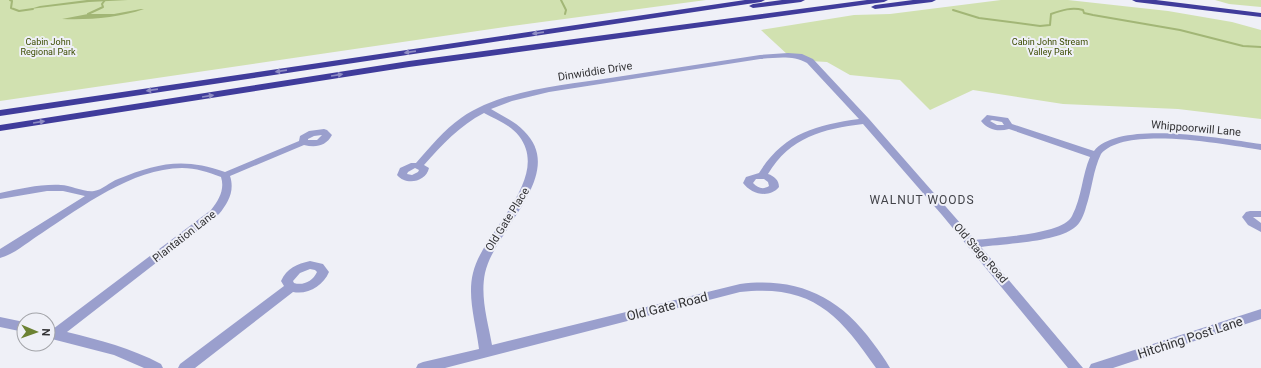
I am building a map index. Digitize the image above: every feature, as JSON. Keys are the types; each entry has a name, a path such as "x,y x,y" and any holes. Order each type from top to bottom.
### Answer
{"highway":[{"path":"0,113 761,0"},
{"path":"577,28 801,0"},
{"path":"0,128 409,64 884,0"},
{"path":"409,64 624,39 932,0"},
{"path":"1136,0 1232,14 1261,21"},
{"path":"1201,0 1233,8 1261,10"},
{"path":"1179,6 1261,15"}],"street":[{"name":"Dinwiddie Drive","path":"419,165 456,125 484,109 509,99 549,90 740,59 788,55 799,56"},
{"name":"Old Stage Road","path":"799,56 810,61 866,120 1020,298 1076,368"},
{"name":"Old Gate Place","path":"484,109 517,129 524,136 533,152 534,160 534,169 526,189 489,246 479,273 477,290 486,351"},
{"path":"762,176 774,157 794,140 821,128 866,120"},
{"path":"973,244 1052,233 1070,227 1078,218 1095,155 1009,126"},
{"name":"Whippoorwill Lane","path":"1095,155 1109,143 1123,138 1141,136 1166,136 1261,146"},
{"path":"0,254 93,195 129,177 163,168 184,166 203,167 225,175 304,142"},
{"name":"Plantation Lane","path":"56,331 215,212 225,199 228,187 225,175"},
{"path":"0,196 47,188 63,188 93,195"},
{"path":"1261,214 1250,214 1247,217 1252,223 1261,228"},
{"name":"Old Gate Road","path":"423,368 740,288 770,286 804,292 834,308 845,318 883,368"},
{"path":"185,368 291,287"},
{"name":"Hitching Post Lane","path":"1096,368 1261,314"},
{"path":"0,322 16,325"},
{"path":"56,335 134,356 156,368"}],"green space":[{"name":"Cabin John Regional Park","path":"0,0 706,0 512,26 0,101"},
{"name":"Cabin John Stream Valley Park","path":"1001,0 1068,0 1168,11 1232,22 1261,30 1261,119 1178,109 1063,104 973,90 930,110 900,80 850,75 827,62 810,61 788,55 761,30 854,15 890,14"},
{"path":"1215,0 1261,0 1261,7 1229,4"}],"shaded area":[{"path":"87,0 128,0 89,2 30,9 40,6"},
{"path":"144,9 103,18 62,19 88,14 114,14"}],"waterway":[{"path":"10,0 12,1 11,8 19,11 33,9"},
{"path":"88,14 103,7 102,4 105,0"},
{"path":"561,0 566,10 565,14"},
{"path":"953,10 979,18 1040,26 1050,25 1051,14 1067,9 1079,9 1083,10 1084,13 1093,15 1180,30 1243,46 1261,47"}],"district":[{"name":"WALNUT WOODS","path":"922,200"}]}
